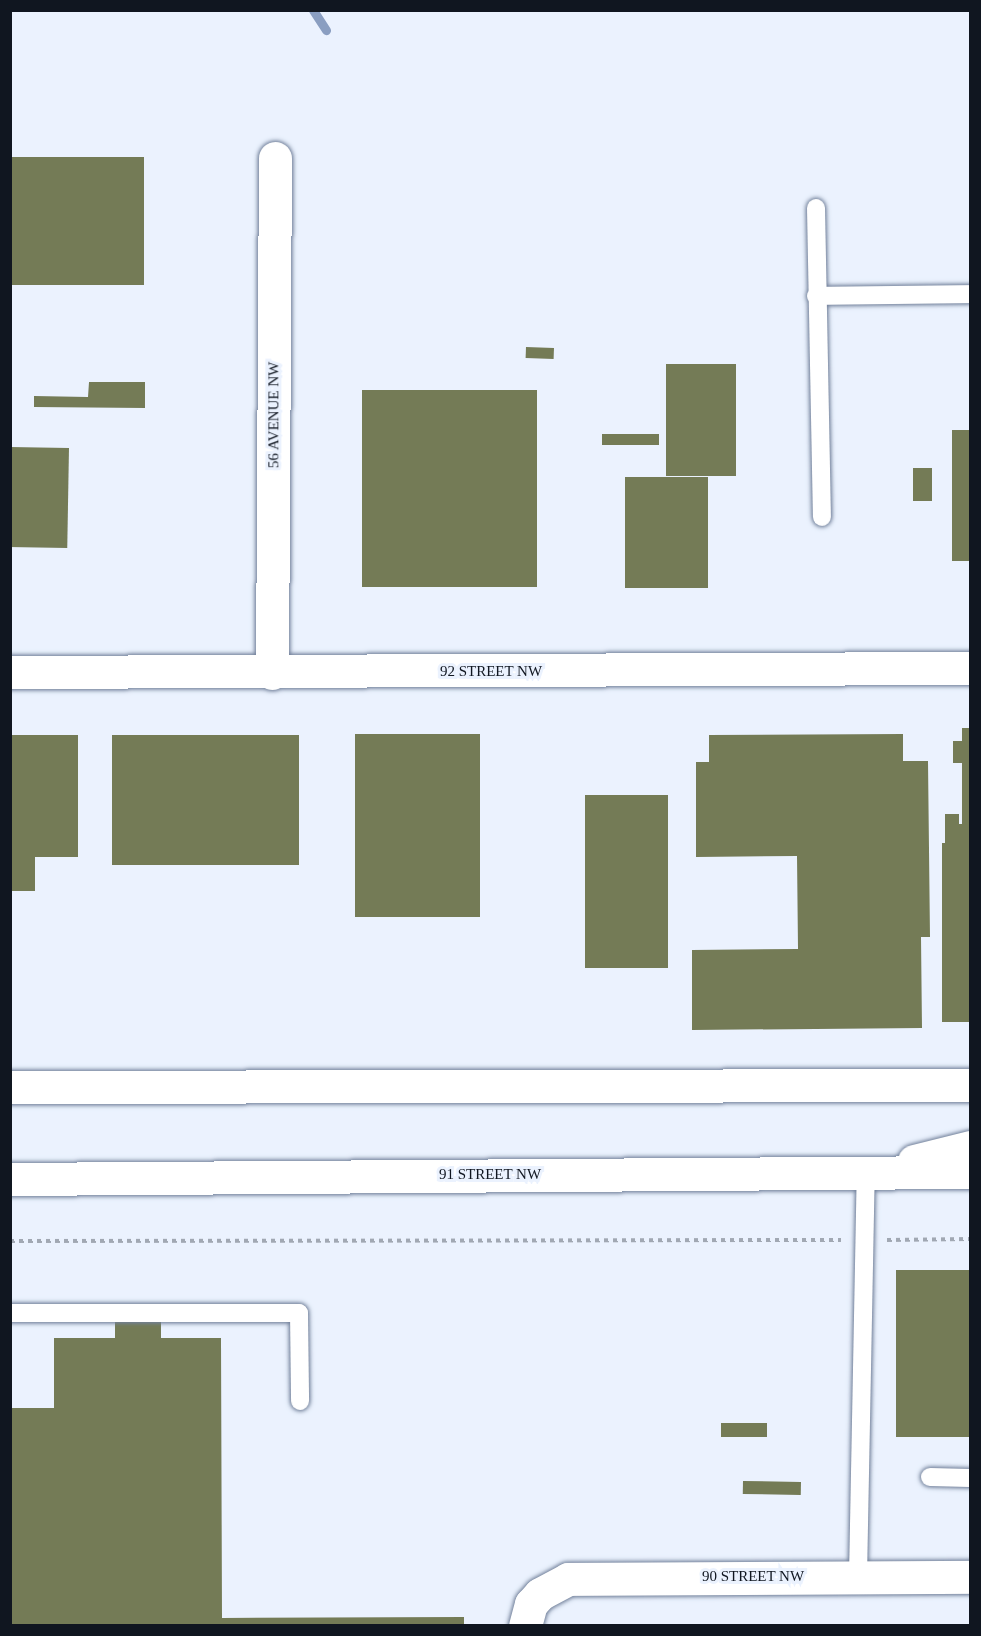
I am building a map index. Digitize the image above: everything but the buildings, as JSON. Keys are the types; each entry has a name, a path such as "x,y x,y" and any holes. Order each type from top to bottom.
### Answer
{"main road":[{"name":"56 AVENUE NW","path":"272,674 275,158"},
{"name":"92 STREET NW","path":"10,672 272,674 970,668"},
{"path":"10,1087 970,1085"},
{"path":"872,1171 970,1148"},
{"name":"91 STREET NW","path":"10,1179 970,1172"},
{"name":"90 STREET NW","path":"525,1626 531,1604 540,1594 554,1584 582,1578 970,1576"}],"lane":[{"path":"816,208 822,517"},
{"path":"816,296 970,294"},
{"path":"858,1577 866,1240 872,1171"},
{"path":"10,1313 299,1313 300,1401"},
{"path":"930,1478 970,1478"}],"path":[{"path":"10,1241 970,1239"}],"waterway":[{"path":"313,10 326,30"}]}
